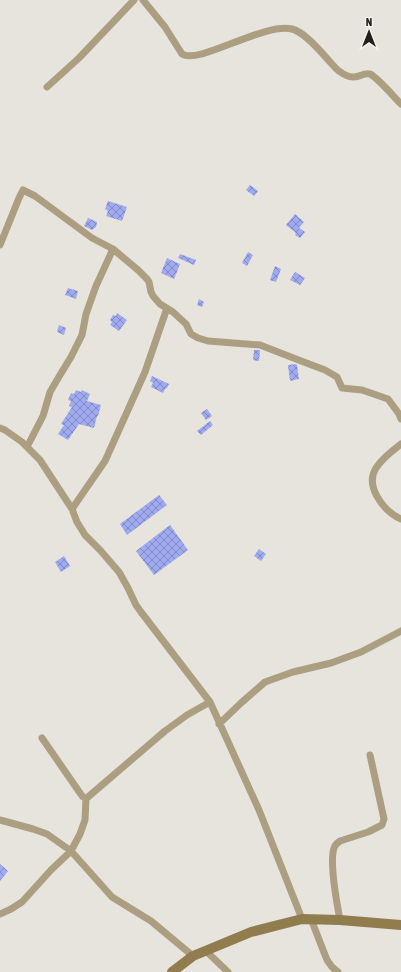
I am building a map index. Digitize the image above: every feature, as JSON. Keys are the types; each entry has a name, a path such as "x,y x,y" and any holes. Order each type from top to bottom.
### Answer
{"main road":[{"path":"172,972 193,956 251,932 307,919 401,925"}],"street":[{"path":"47,87 79,58 134,0"},
{"path":"143,0 165,27 184,56 189,57 202,54 252,36 274,30 291,29 300,33 316,46 338,71 354,78 365,74 370,74 380,82 401,104"},
{"path":"0,245 23,190 35,196 92,238 113,249 138,270 147,279 153,296 160,304 174,312 186,324 191,334 208,341 260,345 325,370 336,377 342,388 362,390 388,399 401,419"},
{"path":"27,447 43,416 50,392 82,335 86,314 96,286 113,249"},
{"path":"72,509 105,461 145,372 167,308"},
{"path":"0,428 22,442 40,460 72,509 77,522 85,534 119,572 138,608 210,702 307,919 327,960 338,972"},
{"path":"401,444 390,453 376,469 373,478 373,486 375,493 385,508 401,520"},
{"path":"219,724 265,682 293,672 331,663 361,652 401,631"},
{"path":"0,914 22,902 51,870 71,851 80,834 85,820 86,798 164,732 188,714 210,702"},
{"path":"42,738 80,793 86,798"},
{"path":"340,920 333,870 333,849 340,841 368,832 382,825 384,822 370,755"},
{"path":"0,820 47,834 71,851 112,897 151,921 193,956"},
{"path":"206,951 228,972"}],"building":[{"path":"250,185 258,191 254,196 246,190"},
{"path":"108,201 127,207 122,221 106,216 108,211 105,209"},
{"path":"295,214 304,222 299,228 305,232 300,238 295,235 296,233 286,225"},
{"path":"88,218 97,222 96,227 92,230 84,226"},
{"path":"248,252 253,255 247,266 242,263"},
{"path":"180,254 196,260 194,265 178,258"},
{"path":"167,258 180,264 174,279 161,273"},
{"path":"275,266 281,269 276,282 270,280"},
{"path":"295,272 305,278 300,285 290,280"},
{"path":"68,288 78,291 76,299 65,295"},
{"path":"199,299 204,302 202,307 197,305"},
{"path":"117,313 127,320 119,331 110,325 112,322 110,320 113,315 116,316"},
{"path":"59,325 66,328 64,335 57,332"},
{"path":"254,350 260,350 259,361 253,360"},
{"path":"296,364 299,379 290,381 288,365"},
{"path":"152,376 169,384 163,393 151,387 153,383 150,381"},
{"path":"76,390 81,392 82,390 90,394 87,401 101,405 94,428 79,424 68,440 58,434 64,425 61,424 72,407 69,406 71,401 68,400 71,393 74,394"},
{"path":"207,409 212,416 206,420 201,413"},
{"path":"210,421 213,425 201,435 197,431"},
{"path":"159,495 167,505 127,535 120,524"},
{"path":"170,525 188,550 154,575 136,551"},
{"path":"259,549 266,554 261,561 254,556"},
{"path":"64,556 70,566 61,572 55,562"},
{"path":"0,864 8,871 0,881"}]}
